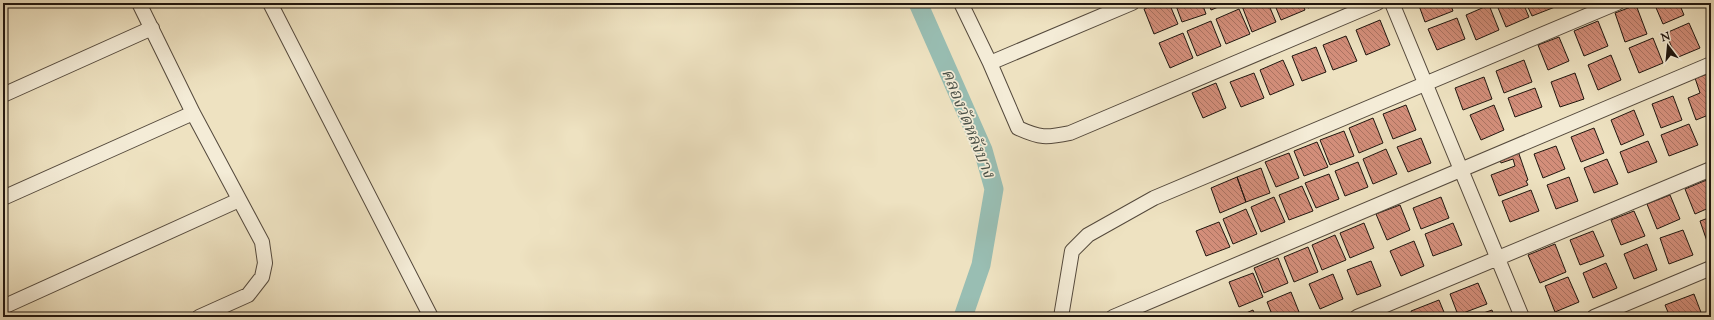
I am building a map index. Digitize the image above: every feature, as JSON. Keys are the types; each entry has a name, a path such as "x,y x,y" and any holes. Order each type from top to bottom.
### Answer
{"street":[{"path":"139,3 193,113 262,242 265,263 262,277 248,295 199,317"},
{"path":"270,3 431,317"},
{"path":"961,3 990,63 1018,128 1035,136 1052,137 1070,133 1377,3"},
{"path":"990,63 1132,3"},
{"path":"1392,3 1522,317"},
{"path":"1061,317 1072,251 1088,235 1154,198 1616,3"},
{"path":"3,95 152,28"},
{"path":"1113,317 1711,64"},
{"path":"3,198 193,113"},
{"path":"1357,317 1711,169"},
{"path":"3,307 239,200"},
{"path":"1594,317 1711,268"}],"building":[{"path":"1158,3 1169,3 1178,24 1154,34 1144,9"},
{"path":"1175,3 1202,3 1206,14 1182,22"},
{"path":"1209,3 1228,3 1211,10"},
{"path":"1250,3 1268,3 1276,22 1252,32 1242,6"},
{"path":"1274,3 1302,3 1305,10 1281,20"},
{"path":"1306,3 1321,3 1308,8"},
{"path":"1418,3 1450,3 1453,11 1425,22"},
{"path":"1461,3 1472,3 1463,7"},
{"path":"1496,3 1523,3 1529,17 1506,27"},
{"path":"1526,3 1554,3 1555,7 1532,16"},
{"path":"1654,3 1679,3 1684,15 1663,24"},
{"path":"1704,3 1711,3 1711,6 1706,8"},
{"path":"1489,5 1499,30 1476,40 1466,15"},
{"path":"1636,5 1647,34 1625,42 1615,13"},
{"path":"1239,9 1250,34 1226,44 1216,19"},
{"path":"1457,18 1465,39 1437,50 1428,29"},
{"path":"1380,20 1390,45 1366,55 1356,30"},
{"path":"1211,21 1221,46 1197,56 1187,31"},
{"path":"1598,21 1608,46 1584,56 1574,31"},
{"path":"1689,23 1700,48 1676,58 1666,33"},
{"path":"1183,33 1193,58 1170,68 1159,43"},
{"path":"1346,36 1357,61 1333,70 1323,45"},
{"path":"1559,37 1569,61 1548,70 1538,45"},
{"path":"1653,38 1663,63 1639,73 1629,48"},
{"path":"1316,47 1326,72 1302,81 1292,56"},
{"path":"1611,55 1621,80 1598,90 1588,65"},
{"path":"1283,60 1294,85 1270,95 1260,70"},
{"path":"1524,60 1532,82 1504,93 1496,71"},
{"path":"1254,73 1264,98 1241,107 1230,82"},
{"path":"1575,73 1584,99 1560,107 1551,82"},
{"path":"1711,73 1711,114 1696,120 1688,98 1700,93 1695,78"},
{"path":"1484,77 1492,99 1463,110 1455,88"},
{"path":"1216,83 1226,108 1203,118 1192,93"},
{"path":"1535,88 1542,107 1515,117 1508,98"},
{"path":"1673,96 1682,120 1661,128 1652,104"},
{"path":"1406,105 1416,130 1393,139 1383,114"},
{"path":"1494,105 1504,130 1481,140 1470,115"},
{"path":"1634,110 1644,135 1621,145 1611,120"},
{"path":"1373,118 1383,143 1359,153 1349,128"},
{"path":"1689,124 1698,145 1669,156 1661,135"},
{"path":"1594,128 1604,153 1581,162 1571,137"},
{"path":"1344,131 1354,156 1330,165 1320,140"},
{"path":"1421,138 1431,163 1408,172 1397,147"},
{"path":"1648,141 1657,162 1628,173 1620,152"},
{"path":"1317,142 1328,167 1304,176 1294,151"},
{"path":"1556,146 1565,169 1543,178 1534,154"},
{"path":"1386,149 1397,174 1373,184 1363,159"},
{"path":"1518,151 1528,180 1526,181 1528,185 1499,196 1491,175 1515,166 1513,159 1501,163 1499,157"},
{"path":"1289,153 1299,178 1276,187 1265,162"},
{"path":"1607,159 1618,184 1594,193 1584,168"},
{"path":"1358,162 1368,187 1345,196 1335,171"},
{"path":"1261,168 1270,193 1246,202 1237,177"},
{"path":"1329,174 1339,199 1316,208 1305,183"},
{"path":"1237,177 1246,202 1220,213 1211,188"},
{"path":"1569,177 1578,201 1556,209 1547,185"},
{"path":"1709,179 1711,184 1711,207 1695,214 1685,189"},
{"path":"1302,186 1313,211 1289,220 1279,195"},
{"path":"1531,190 1539,211 1510,222 1502,201"},
{"path":"1670,195 1680,219 1657,229 1647,204"},
{"path":"1274,197 1285,222 1261,232 1251,207"},
{"path":"1441,197 1449,218 1421,229 1413,208"},
{"path":"1400,205 1410,230 1387,240 1376,214"},
{"path":"1246,209 1257,234 1233,244 1223,219"},
{"path":"1634,211 1645,236 1621,245 1611,220"},
{"path":"1711,217 1711,246 1709,247 1700,221"},
{"path":"1219,222 1230,247 1206,256 1196,231"},
{"path":"1364,223 1374,248 1350,258 1340,233"},
{"path":"1453,223 1462,245 1433,256 1425,234"},
{"path":"1683,230 1693,255 1669,264 1660,238"},
{"path":"1593,231 1604,256 1580,265 1570,240"},
{"path":"1335,235 1346,260 1322,270 1312,245"},
{"path":"1414,241 1424,266 1401,276 1390,251"},
{"path":"1555,244 1566,272 1540,283 1528,255"},
{"path":"1647,244 1657,270 1634,279 1624,254"},
{"path":"1308,247 1318,272 1294,282 1284,257"},
{"path":"1278,258 1288,283 1264,293 1254,268"},
{"path":"1371,261 1381,286 1357,295 1347,270"},
{"path":"1606,263 1617,288 1593,298 1583,273"},
{"path":"1253,273 1263,297 1239,307 1229,282"},
{"path":"1333,274 1343,299 1320,309 1309,284"},
{"path":"1568,277 1579,302 1555,312 1545,286"},
{"path":"1478,283 1487,304 1458,315 1450,294"},
{"path":"1711,285 1711,299 1707,287"},
{"path":"1291,292 1301,317 1273,317 1267,302"},
{"path":"1694,294 1702,315 1698,317 1670,317 1665,305"},
{"path":"1439,300 1446,317 1413,317 1411,311"},
{"path":"1253,310 1256,317 1237,317"},
{"path":"1492,310 1494,317 1472,317"}],"waterway":[{"name":"คลองวัดหลังบาง","path":"918,3 983,150 994,189 981,265 963,317"}]}
